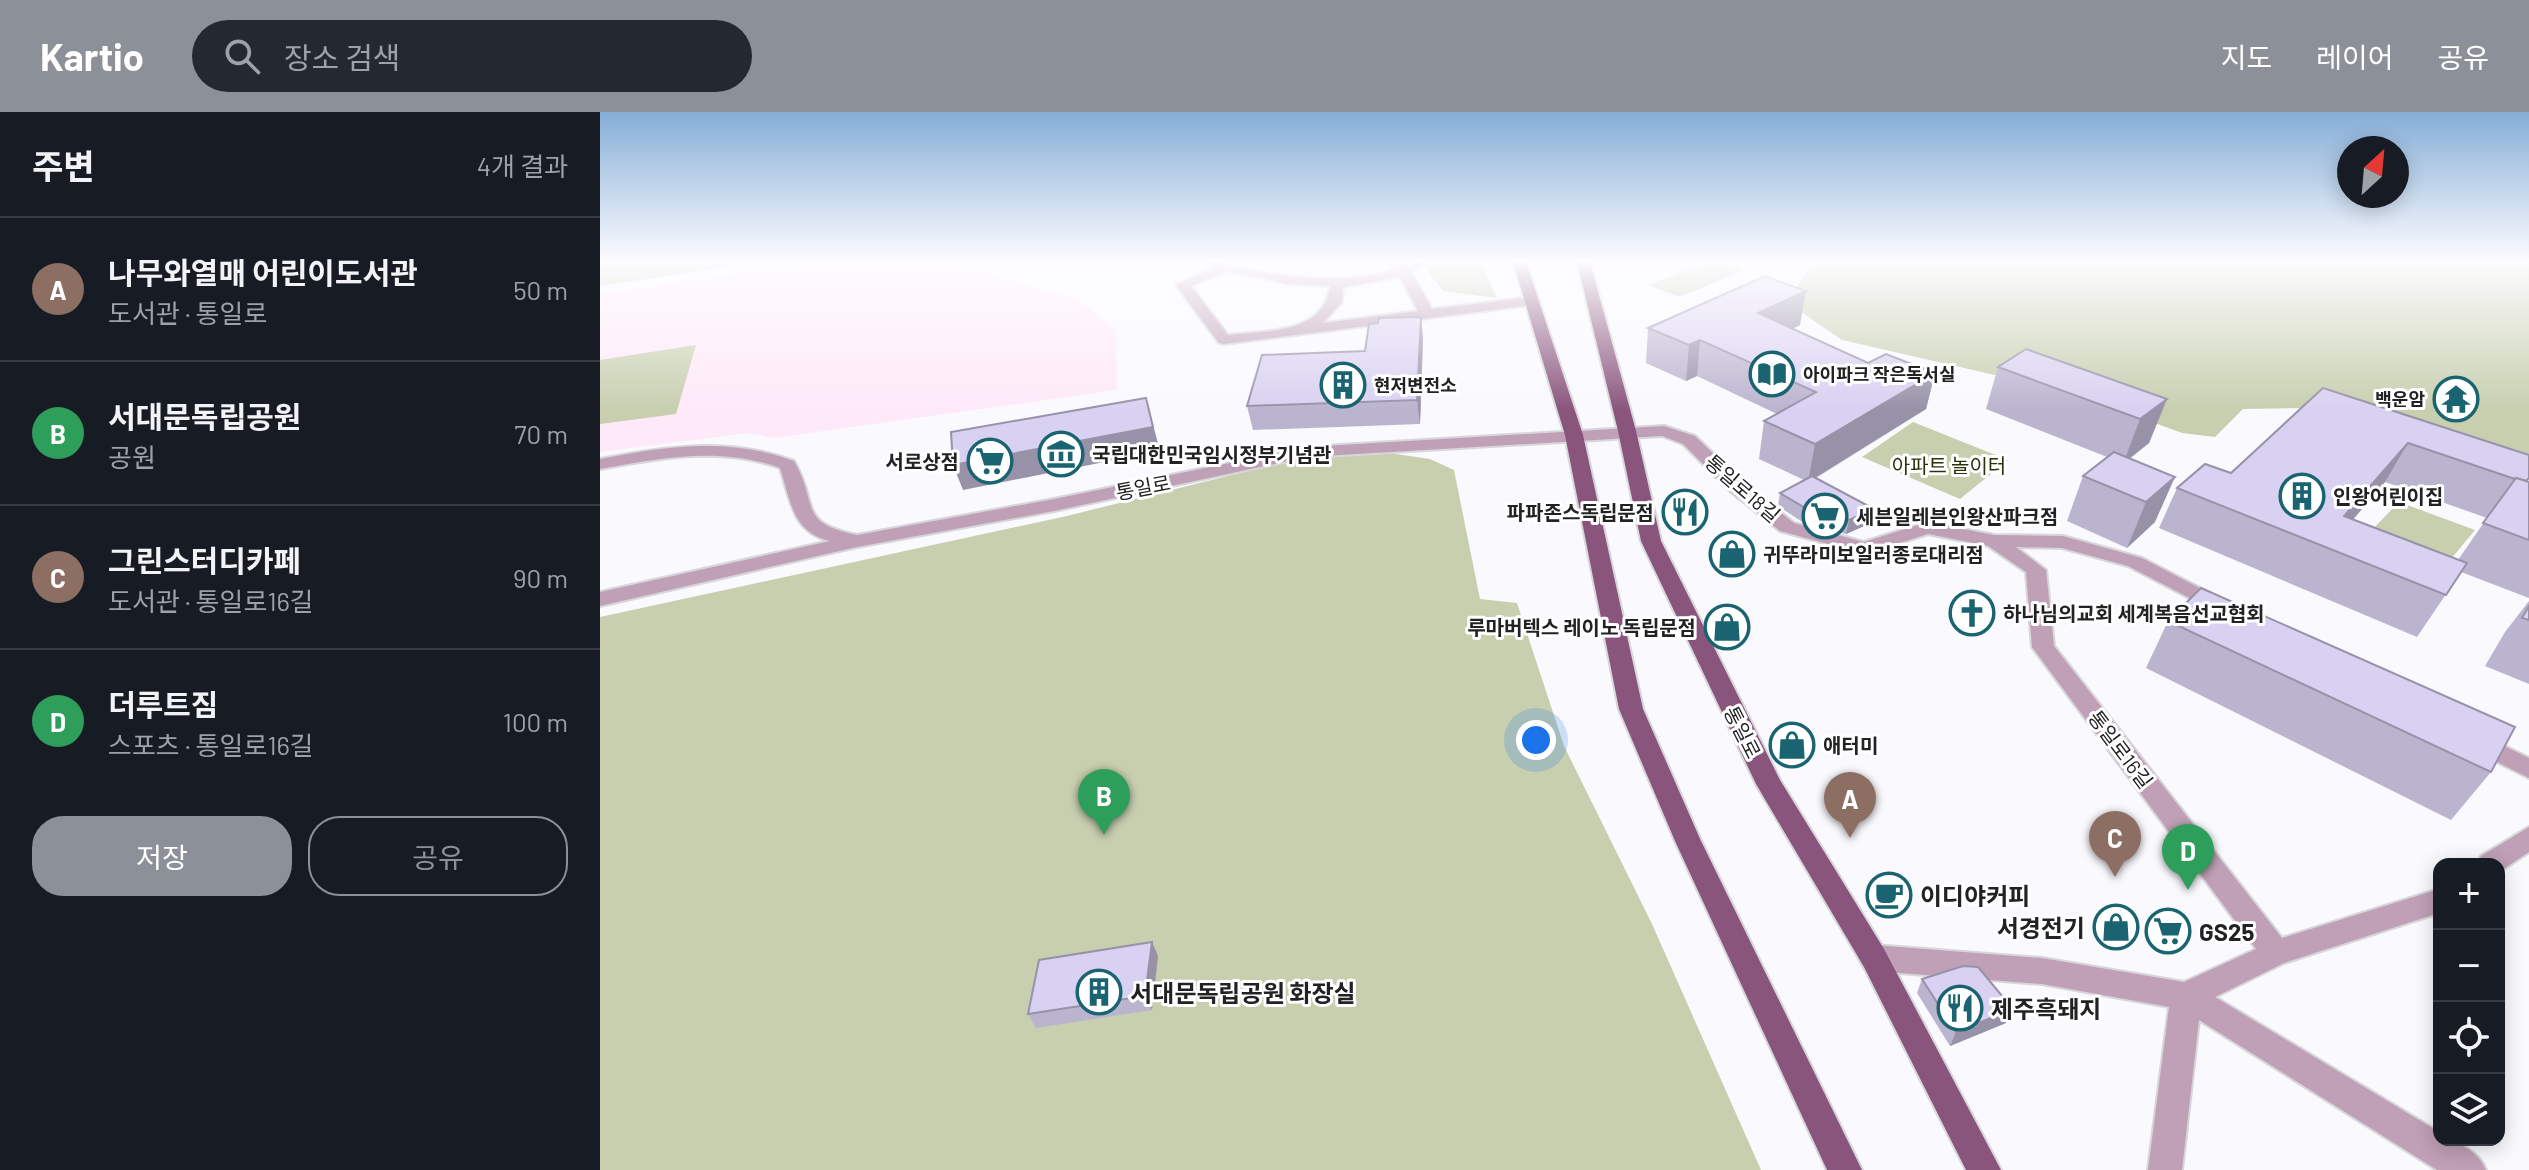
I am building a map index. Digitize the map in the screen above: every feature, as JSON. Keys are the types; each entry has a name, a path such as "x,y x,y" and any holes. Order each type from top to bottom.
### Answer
{"main road":[{"path":"1535,311 1574,435 1631,709 1688,841 1845,1170"},
{"name":"통일로","path":"1596,311 1651,541 1769,784 1874,958 1984,1170"}],"street":[{"path":"1203,311 1224,340 1448,311"},
{"path":"1309,329 1326,311"},
{"name":"통일로18길","path":"1574,435 1664,431 1689,440 1738,488 1787,527 1865,548 1927,528 1994,541 2063,542 2135,562 2233,614"},
{"name":"통일로","path":"600,599 857,541 1068,502 1307,452 1574,435"},
{"name":"통일로","path":"600,464 708,449 745,451 772,457 788,465 809,524 821,533 857,541"},
{"name":"통일로16길","path":"1994,541 2036,570 2043,647 2276,953"},
{"path":"2459,732 2529,769"},
{"path":"2500,858 2529,838"},
{"path":"2186,996 2276,953 2433,903"},
{"path":"1874,958 2042,971 2186,996 2469,1170"},
{"path":"2165,1170 2186,996"}],"shaded area":[{"path":"600,311 1093,311 1116,330 1117,390 774,438 748,433 600,452"}],"green space":[{"path":"1800,311 2529,311 2529,477 2304,408 2243,409 2215,437 2182,433 2073,393 1842,340"},
{"path":"696,345 676,414 600,424 600,360"},
{"name":"아파트 놀이터","path":"1913,422 2008,460 1960,499 1862,457"},
{"path":"1382,452 1430,459 1454,470 1480,599 1517,603 1564,746 1652,924 1761,1170 600,1170 600,617 1067,516 1280,463"},
{"path":"2399,502 2475,530 2446,565 2368,534"}],"building":[{"path":"1685,311 1762,311 1758,313 1868,363 1886,354 1935,373 1815,444 1764,421 1816,392 1700,340 1689,345 1648,328"},
{"path":"1421,317 1417,400 1247,406 1262,355 1365,351 1369,324 1378,323 1379,318"},
{"path":"2026,349 2167,399 2140,419 1998,367"},
{"path":"2323,388 2529,455 2529,478 2526,481 2408,443 2344,516 2467,563 2446,595 2177,488 2205,464 2231,473"},
{"path":"1146,398 1153,427 953,465 951,432"},
{"path":"2114,452 2175,477 2146,502 2083,476"},
{"path":"1812,476 1874,509 1849,520 1807,509 1780,493"},
{"path":"2516,478 2529,482 2529,540 2483,523"},
{"path":"2201,588 2515,727 2491,772 2168,621"},
{"path":"2529,606 2529,620 2522,618"},
{"name":"서대문독립공원 화장실","path":"1152,942 1145,996 1028,1014 1039,960"},
{"name":"제주흑돼지","path":"1963,966 1978,967 2013,1009 1956,1032 1922,979"}],"place":[{"name":"아이파크 작은독서실","path":"1772,374"},
{"name":"현저변전소","path":"1343,385"},
{"name":"백운암","path":"2456,399"},
{"name":"국립대한민국임시정부기념관","path":"1061,454"},
{"name":"서로상점","path":"990,461"},
{"name":"인왕어린이집","path":"2302,496"},
{"name":"파파존스독립문점","path":"1685,512"},
{"name":"세븐일레븐인왕산파크점","path":"1825,516"},
{"name":"귀뚜라미보일러종로대리점","path":"1732,554"},
{"name":"하나님의교회 세계복음선교협회","path":"1972,613"},
{"name":"루마버텍스 레이노 독립문점","path":"1727,627"},
{"name":"애터미","path":"1792,745"},
{"name":"서대문독립공원","path":"1104,835"},
{"name":"나무와열매 어린이도서관","path":"1850,838"},
{"name":"그린스터디카페","path":"2115,877"},
{"name":"더루트짐","path":"2188,890"},
{"name":"이디야커피","path":"1889,895"},
{"name":"서경전기","path":"2116,927"},
{"name":"GS25","path":"2168,931"},
{"name":"서대문독립공원 화장실","path":"1099,992"},
{"name":"제주흑돼지","path":"1960,1008"}]}
